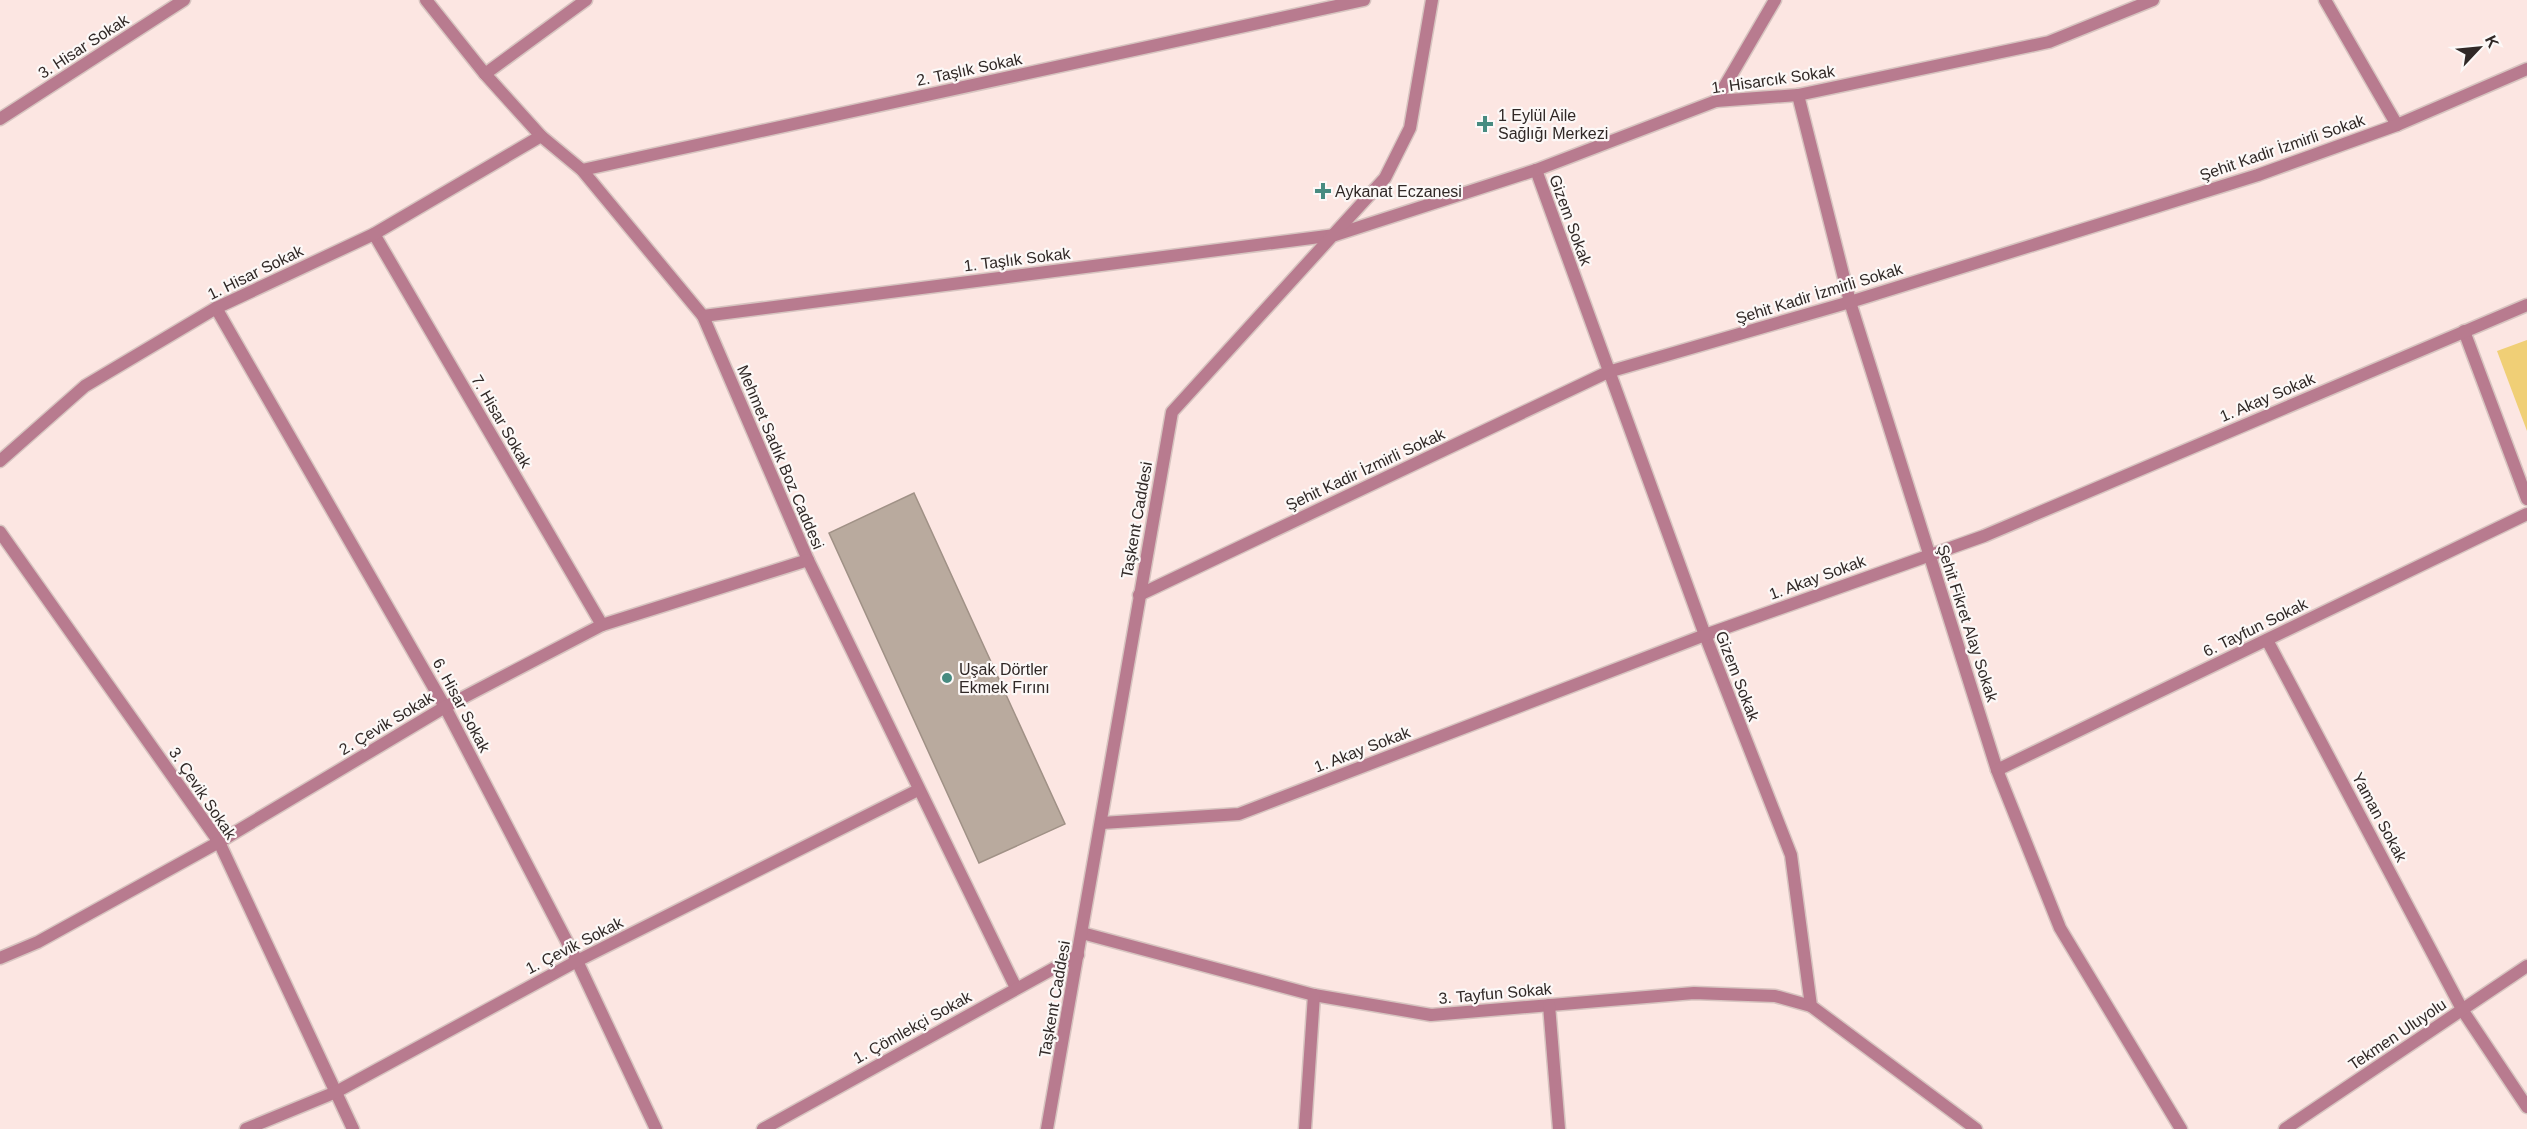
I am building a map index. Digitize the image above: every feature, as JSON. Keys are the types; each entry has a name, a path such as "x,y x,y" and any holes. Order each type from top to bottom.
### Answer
{"street":[{"name":"3. Hisar Sokak","path":"0,119 184,0"},
{"name":"Mehmet Sadık Boz Caddesi","path":"426,0 485,74 541,136 582,170 703,316 808,560 1016,988"},
{"path":"485,74 586,0"},
{"name":"2. Taşlık Sokak","path":"582,170 1364,0"},
{"name":"Taşkent Caddesi","path":"1047,1129 1172,412 1385,178 1410,128 1432,0"},
{"path":"1716,101 1775,0"},
{"name":"1. Hisarcık Sokak","path":"1335,235 1536,170 1716,101 1798,95 2049,42 2153,0"},
{"path":"2325,0 2397,125"},
{"name":"Şehit Kadir İzmirli Sokak","path":"1140,595 1608,372 1850,302 2258,175 2397,125 2527,69"},
{"name":"Şehit Fikret Alay Sokak","path":"1798,95 1850,302 1997,770 2060,928 2181,1129"},
{"name":"1. Hisar Sokak","path":"0,461 85,386 216,308 374,234 541,136"},
{"name":"Gizem Sokak","path":"1536,170 1704,635 1791,855 1811,1006"},
{"name":"7. Hisar Sokak","path":"374,234 602,625"},
{"name":"1. Taşlık Sokak","path":"703,316 1335,235"},
{"name":"1. Akay Sokak","path":"1102,823 1239,814 1704,635 1984,536 2527,304"},
{"name":"6. Hisar Sokak","path":"216,308 445,706 577,961 656,1129"},
{"path":"2464,331 2527,498"},
{"name":"6. Tayfun Sokak","path":"1997,770 2527,514"},
{"name":"3. Çevik Sokak","path":"0,532 219,842 353,1129"},
{"name":"2. Çevik Sokak","path":"0,958 38,942 219,842 445,706 602,625 808,560"},
{"name":"Yaman Sokak","path":"2267,640 2463,1011 2527,1107"},
{"name":"1. Çevik Sokak","path":"246,1129 336,1092 577,961 918,790"},
{"name":"3. Tayfun Sokak","path":"1082,933 1314,995 1431,1015 1694,993 1775,996 1811,1006"},
{"name":"1. Çömlekçi Sokak","path":"763,1129 1078,956"},
{"name":"Tekmen Uluyolu","path":"2284,1129 2527,966"},
{"path":"1305,1129 1314,995"},
{"path":"1549,1005 1559,1129"},
{"path":"1811,1006 1976,1129"}],"shaded area":[{"path":"2527,340 2527,431 2497,351"}],"building":[{"name":"Uşak Dörtler Ekmek Fırını","path":"914,493 1065,824 979,863 829,533"}],"place":[{"name":"1 Eylül Aile Sağlığı Merkezi","path":"1485,124"},
{"name":"Aykanat Eczanesi","path":"1323,191"},
{"name":"Uşak Dörtler Ekmek Fırını","path":"947,678"}]}
